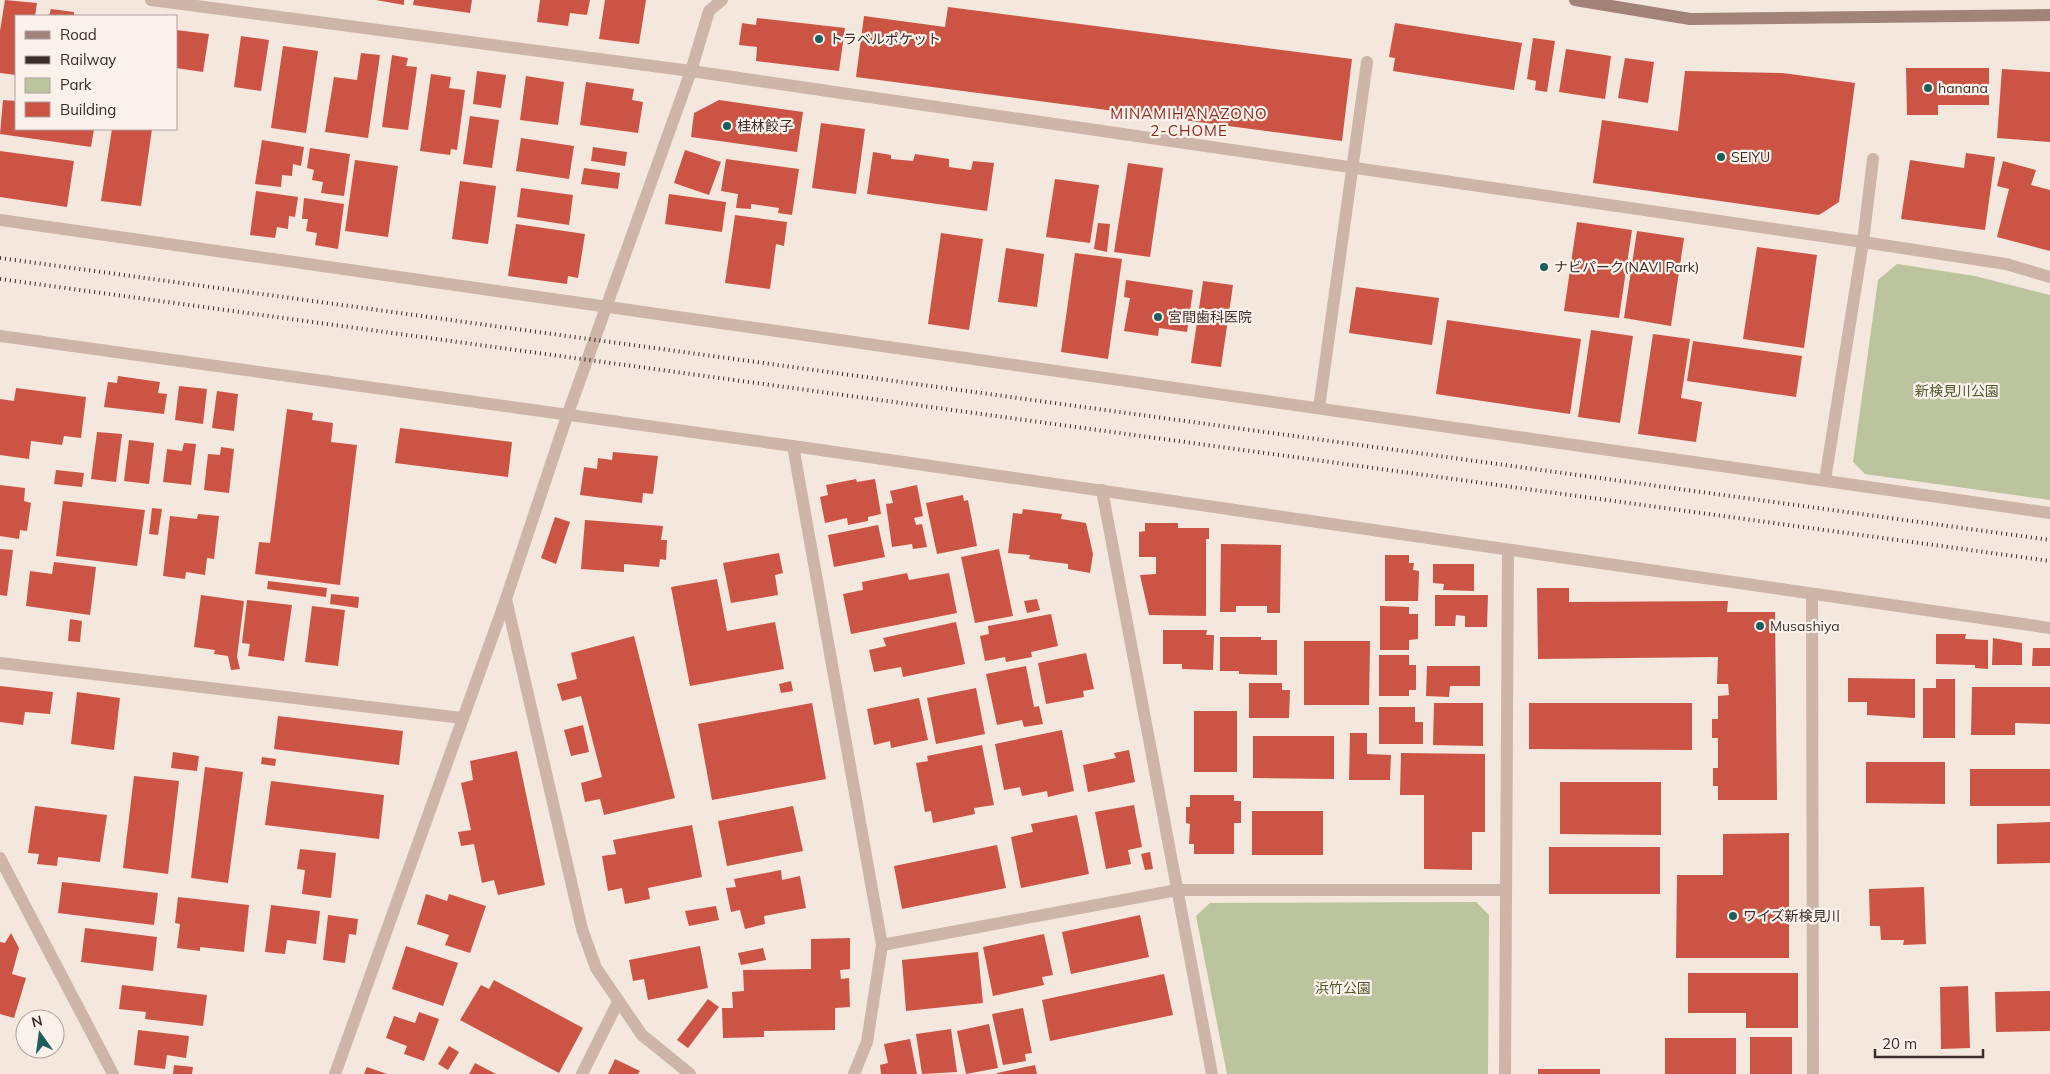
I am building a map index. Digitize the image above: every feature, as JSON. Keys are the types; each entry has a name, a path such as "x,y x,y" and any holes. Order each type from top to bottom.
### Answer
{"street":[{"path":"151,0 691,71 1863,242 2006,264 2050,277"},
{"path":"335,1074 506,599 568,416 691,71 709,11 722,0"},
{"path":"1575,0 1690,19 2050,15"},
{"path":"1319,408 1367,62"},
{"path":"1825,480 1863,242 1873,159"},
{"path":"0,220 1825,480 2050,514"},
{"path":"0,336 1102,490 2050,628"},
{"path":"793,446 882,944 867,1042 854,1074"},
{"path":"1102,490 1212,1074"},
{"path":"1505,1074 1508,550"},
{"path":"1812,594 1812,1074"},
{"path":"506,599 582,929 596,968 642,1035 690,1074"},
{"path":"0,663 462,718"},
{"path":"0,858 113,1074"},
{"path":"882,944 1177,890 1506,890"},
{"path":"582,1074 618,1002"}],"green space":[{"name":"新検見川公園","path":"1897,264 1975,276 2050,295 2050,500 1865,474 1853,462 1878,280"},
{"name":"浜竹公園","path":"1476,902 1489,915 1488,1074 1227,1074 1196,916 1210,903"}],"building":[{"path":"5,0 37,3 35,15 15,15 15,75 0,73 0,31"},
{"path":"376,0 404,0 404,5"},
{"path":"414,0 472,0 470,13 413,5"},
{"path":"540,0 590,0 587,15 570,13 568,26 537,22"},
{"path":"605,0 646,0 639,44 599,39"},
{"path":"948,7 1352,59 1342,141 856,77 864,16 945,27"},
{"path":"51,9 74,12 74,15 49,15"},
{"path":"757,18 845,28 839,71 756,61 757,47 739,45 742,23 756,25"},
{"path":"1395,23 1522,43 1514,90 1393,71 1395,58 1389,57"},
{"path":"178,30 209,34 203,72 178,68"},
{"path":"241,36 269,40 261,91 234,87"},
{"path":"1533,38 1555,41 1547,92 1535,90 1536,81 1527,79"},
{"path":"283,46 318,51 306,133 271,128"},
{"path":"1566,49 1611,56 1605,99 1559,92"},
{"path":"361,53 380,55 368,138 325,132 334,77 357,80"},
{"path":"392,55 408,58 406,66 417,67 408,130 382,127"},
{"path":"1625,58 1654,62 1648,103 1618,98"},
{"path":"1906,68 1989,68 1989,105 1938,105 1938,115 1907,115"},
{"path":"2002,69 2050,72 2050,142 1997,138"},
{"path":"477,71 506,75 501,108 473,104"},
{"name":"SEIYU","path":"1685,71 1783,73 1855,83 1839,202 1819,215 1593,183 1602,120 1678,131"},
{"path":"431,74 451,77 449,88 465,90 457,150 451,149 450,155 420,151"},
{"path":"526,76 564,82 558,125 520,120"},
{"path":"586,82 634,89 632,100 643,102 638,133 580,125"},
{"path":"3,100 15,101 15,130 94,130 91,147 0,134"},
{"path":"719,100 803,112 797,152 691,137 694,113"},
{"path":"470,116 499,120 492,168 463,164"},
{"path":"821,123 865,129 856,194 812,188"},
{"path":"112,130 152,130 141,206 101,201"},
{"path":"521,138 574,146 569,179 516,171"},
{"path":"262,140 304,147 301,166 293,164 292,176 282,175 281,187 255,184"},
{"path":"593,147 627,152 625,166 591,161"},
{"path":"310,148 350,154 344,196 321,193 323,182 312,180 314,170 307,168"},
{"path":"685,150 721,162 709,195 674,183"},
{"path":"0,151 74,161 67,207 0,197"},
{"path":"873,152 891,155 891,159 913,161 915,154 949,159 949,167 971,170 973,161 994,163 987,211 867,194"},
{"path":"1966,153 1995,157 1985,230 1901,219 1910,160 1964,168"},
{"path":"726,159 799,169 792,215 778,213 779,208 751,204 751,209 736,208 738,194 721,191"},
{"path":"355,160 398,166 388,237 345,231"},
{"path":"2003,161 2036,170 2031,185 2050,190 2050,251 1997,237 2009,189 1997,186"},
{"path":"1128,163 1163,168 1150,257 1114,252"},
{"path":"584,168 620,173 618,189 581,184"},
{"path":"1055,179 1099,185 1090,243 1046,237"},
{"path":"460,181 496,186 488,244 452,239"},
{"path":"521,188 573,195 569,225 517,217"},
{"path":"256,191 298,197 295,217 289,216 288,229 277,227 275,238 250,235"},
{"path":"669,194 726,202 722,232 665,224"},
{"path":"304,198 344,204 338,249 315,245 317,233 306,231 308,219 302,219"},
{"path":"735,215 787,222 784,246 776,244 770,289 725,283"},
{"path":"1577,222 1632,230 1619,318 1564,311"},
{"path":"1098,223 1110,224 1107,252 1094,249"},
{"path":"516,224 585,234 578,278 568,276 567,284 508,276"},
{"path":"1637,231 1684,238 1671,326 1624,318"},
{"path":"941,233 983,239 969,330 928,324"},
{"path":"1757,247 1817,255 1804,348 1743,339"},
{"path":"1006,248 1044,254 1037,307 998,302"},
{"path":"1075,253 1122,259 1108,359 1061,352"},
{"name":"宮間歯科医院","path":"1126,280 1193,290 1187,332 1159,328 1158,336 1124,331 1130,298 1124,297"},
{"path":"1203,281 1233,285 1221,367 1191,363"},
{"path":"1356,287 1439,298 1432,345 1349,333"},
{"path":"1447,320 1581,339 1570,414 1436,394"},
{"path":"1591,330 1633,336 1620,423 1578,417"},
{"path":"1653,334 1690,339 1681,398 1702,402 1696,442 1638,434"},
{"path":"1693,341 1802,356 1796,397 1687,381"},
{"path":"118,376 160,382 158,393 167,394 164,414 104,407 108,382 117,383"},
{"path":"179,386 207,389 203,424 175,420"},
{"path":"16,388 86,397 81,438 64,436 62,445 31,441 29,459 0,455 0,399 14,401"},
{"path":"217,391 238,394 234,431 212,428"},
{"path":"287,409 313,413 312,420 333,423 331,442 357,445 340,585 255,574 259,542 270,543"},
{"path":"400,428 512,442 508,477 395,463"},
{"path":"97,432 122,434 116,482 91,479"},
{"path":"129,440 154,443 149,484 124,481"},
{"path":"184,443 196,444 191,485 163,482 167,449 182,451"},
{"path":"221,447 234,449 229,493 204,490 208,454 220,455"},
{"path":"613,452 658,456 653,494 643,493 642,503 580,495 584,467 597,469 598,458 612,460"},
{"path":"56,470 84,473 82,487 54,484"},
{"path":"856,479 857,482 875,479 881,514 868,517 868,521 848,525 847,518 825,523 820,497 828,495 826,485"},
{"path":"0,485 25,488 24,501 31,503 27,531 20,530 19,539 0,536"},
{"path":"917,485 923,516 914,518 916,525 922,524 927,547 913,549 912,544 892,547 886,504 893,503 890,491"},
{"path":"963,495 964,501 968,500 977,546 937,554 926,503"},
{"path":"63,501 145,510 137,566 56,556"},
{"path":"152,508 162,509 158,535 149,534"},
{"path":"1023,509 1062,514 1061,519 1086,523 1093,554 1090,573 1068,569 1068,564 1029,559 1030,555 1008,553 1013,513 1022,514"},
{"path":"198,514 219,516 214,559 207,558 205,575 186,572 185,579 163,576 170,516 197,519"},
{"path":"555,517 570,522 556,564 541,558"},
{"path":"585,520 663,526 661,540 667,540 666,560 660,559 659,567 624,564 624,572 581,569"},
{"path":"1145,523 1178,523 1178,528 1209,528 1209,539 1206,539 1206,616 1149,615 1140,575 1156,574 1156,557 1139,557 1139,532 1145,531"},
{"path":"878,525 885,557 834,567 828,535"},
{"path":"1221,544 1281,545 1280,613 1267,613 1267,606 1236,606 1236,612 1220,612"},
{"path":"0,549 13,550 7,596 0,595"},
{"path":"999,549 1013,616 975,623 961,557"},
{"path":"779,553 783,573 775,575 778,595 731,603 723,563"},
{"path":"1385,555 1409,555 1409,563 1414,563 1413,570 1419,571 1418,601 1385,601"},
{"path":"54,562 96,567 90,615 26,606 30,571 52,574"},
{"path":"1433,564 1474,564 1474,591 1443,590 1444,584 1433,583"},
{"path":"907,573 909,580 949,573 957,613 851,634 843,594 863,590 862,582"},
{"path":"717,579 727,631 775,622 784,669 690,686 671,587"},
{"path":"268,581 327,588 326,597 267,589"},
{"path":"1537,588 1569,588 1569,602 1728,601 1727,612 1775,612 1777,800 1718,800 1718,786 1713,786 1713,768 1718,768 1718,738 1712,738 1712,719 1718,719 1718,696 1729,695 1728,684 1717,684 1718,657 1538,659"},
{"path":"331,594 359,597 358,608 330,604"},
{"path":"201,595 244,601 237,657 240,669 231,670 228,656 214,654 215,650 194,647"},
{"path":"1435,595 1488,595 1487,627 1465,627 1465,616 1456,615 1455,626 1435,626"},
{"path":"1037,599 1040,610 1027,613 1024,601"},
{"path":"247,600 292,605 284,661 248,656 250,644 242,643"},
{"path":"312,606 345,610 338,666 305,662"},
{"path":"1380,606 1409,607 1409,614 1418,614 1418,639 1409,640 1409,650 1380,650"},
{"path":"1051,614 1058,646 1031,652 1032,657 1006,662 1005,657 985,661 980,636 989,634 988,626"},
{"path":"70,619 82,621 80,642 68,641"},
{"path":"956,622 965,664 903,677 901,667 874,672 869,650 886,646 883,638"},
{"path":"1163,630 1207,630 1206,635 1214,635 1213,670 1182,669 1182,664 1163,664"},
{"path":"1936,634 1966,634 1965,639 1988,640 1988,669 1975,668 1975,665 1936,664"},
{"path":"634,636 675,798 604,815 600,799 585,802 581,783 602,777 581,696 562,701 557,684 577,679 571,653"},
{"path":"1220,637 1261,637 1261,640 1277,640 1277,675 1239,674 1239,671 1220,671"},
{"path":"1993,638 2022,643 2022,665 1992,665"},
{"path":"1304,641 1370,641 1369,705 1304,705"},
{"path":"2033,648 2050,648 2050,666 2032,666"},
{"path":"1086,653 1094,689 1083,691 1084,697 1046,704 1038,663"},
{"path":"1379,655 1409,655 1409,665 1416,665 1416,690 1409,690 1409,696 1379,696"},
{"path":"1026,666 1034,707 1039,706 1043,724 1024,727 1022,720 997,725 986,674"},
{"path":"1427,666 1480,666 1480,686 1450,686 1449,697 1426,696"},
{"path":"1848,678 1915,679 1915,718 1867,715 1867,702 1848,702"},
{"path":"1936,679 1955,679 1955,738 1923,738 1923,688 1936,688"},
{"path":"791,681 793,691 781,693 779,684"},
{"path":"1249,683 1282,683 1282,690 1290,690 1289,718 1249,718"},
{"path":"0,686 53,692 50,714 25,712 23,725 0,722"},
{"path":"1972,687 2050,687 2050,724 2015,723 2015,735 1971,735"},
{"path":"976,688 985,734 936,744 927,698"},
{"path":"77,692 120,698 114,750 71,744"},
{"path":"919,698 928,740 891,748 890,741 874,745 867,709"},
{"path":"812,703 826,779 712,800 698,724"},
{"path":"1434,703 1483,703 1483,746 1433,745"},
{"path":"1529,703 1692,703 1692,750 1529,749"},
{"path":"1379,707 1415,707 1415,722 1423,722 1423,744 1379,744"},
{"path":"1194,711 1237,711 1237,772 1194,772"},
{"path":"278,716 403,731 399,765 274,749"},
{"path":"583,725 589,752 571,756 564,730"},
{"path":"1062,730 1074,791 1048,797 1047,791 1022,796 1020,787 1004,790 995,744"},
{"path":"1350,733 1367,733 1367,754 1391,755 1390,780 1349,780"},
{"path":"1253,736 1334,736 1334,779 1253,778"},
{"path":"982,745 994,805 974,808 975,814 933,823 931,811 925,812 916,763 928,761 927,756"},
{"path":"1129,750 1135,782 1088,792 1083,765 1116,758 1114,753"},
{"path":"517,751 545,885 498,895 494,880 482,883 474,844 461,846 458,832 471,830 461,783 473,780 470,761"},
{"path":"173,752 199,756 197,771 171,768"},
{"path":"1401,753 1485,754 1485,832 1472,832 1472,870 1424,869 1424,795 1400,795"},
{"path":"262,757 276,759 275,766 261,764"},
{"path":"1866,762 1945,762 1945,804 1866,803"},
{"path":"205,767 243,772 228,883 191,878"},
{"path":"1970,769 2050,769 2050,806 1970,806"},
{"path":"134,776 179,781 168,874 123,868"},
{"path":"271,781 384,795 379,839 265,825"},
{"path":"1560,782 1661,782 1661,835 1560,834"},
{"path":"1190,795 1234,795 1234,801 1241,801 1241,823 1234,823 1234,854 1194,854 1194,844 1189,844 1190,824 1186,823 1186,807 1190,807"},
{"path":"1134,805 1142,847 1128,850 1131,864 1106,869 1095,812"},
{"path":"35,806 107,815 100,862 58,857 57,866 37,864 39,854 28,853"},
{"path":"793,806 803,851 727,866 718,821"},
{"path":"1252,811 1323,811 1323,855 1252,855"},
{"path":"1077,815 1089,874 1021,888 1011,837 1033,832 1031,824"},
{"path":"2050,822 2050,863 1997,864 1997,824"},
{"path":"692,825 702,877 648,888 650,899 625,904 622,888 608,891 602,856 616,854 613,840"},
{"name":"ワイズ新検見川","path":"1789,833 1789,958 1676,958 1677,875 1723,875 1723,834"},
{"path":"997,845 1006,888 902,909 894,866"},
{"path":"1549,847 1660,847 1660,894 1549,894"},
{"path":"300,849 336,853 331,898 302,894 305,870 297,869"},
{"path":"1150,852 1153,869 1145,870 1141,854"},
{"path":"781,870 782,880 800,876 806,908 764,916 765,924 745,929 740,910 731,912 726,888 736,887 734,879"},
{"path":"62,882 158,893 154,925 58,913"},
{"path":"1924,887 1926,944 1903,945 1904,940 1881,940 1880,926 1870,926 1869,889"},
{"path":"426,894 447,901 449,894 486,906 470,953 445,945 449,935 417,924"},
{"path":"178,897 249,905 244,952 200,947 200,951 177,948 180,924 175,923"},
{"path":"271,905 320,911 316,944 287,940 285,954 265,952"},
{"path":"716,906 719,920 689,926 685,911"},
{"path":"328,915 358,919 356,935 349,934 345,963 323,960"},
{"path":"1140,915 1149,957 1071,974 1062,932"},
{"path":"85,928 157,937 153,971 81,962"},
{"path":"11,933 19,948 12,974 26,978 17,1009 15,1009 14,1018 0,1014 0,942 5,943"},
{"path":"1044,934 1053,975 1042,977 1044,985 993,996 983,947"},
{"path":"850,938 850,969 840,970 841,979 849,978 850,1007 835,1008 835,1030 764,1031 764,1037 723,1038 722,1008 733,1008 732,992 744,991 743,970 811,969 811,939"},
{"path":"406,946 458,963 443,1006 392,989"},
{"path":"700,946 708,988 648,1000 644,979 633,981 629,960"},
{"path":"763,948 766,960 741,965 738,953"},
{"path":"978,952 983,1003 906,1011 902,960"},
{"path":"1688,973 1798,973 1798,1028 1746,1028 1746,1013 1688,1013"},
{"path":"1164,974 1173,1015 1050,1041 1042,1000"},
{"path":"494,980 583,1028 559,1073 460,1020 481,985 489,989"},
{"path":"122,985 207,995 203,1026 145,1019 146,1012 119,1009"},
{"path":"1968,986 1970,1048 1941,1049 1940,987"},
{"path":"2050,991 2050,1031 1996,1032 1995,992"},
{"path":"708,999 719,1007 688,1048 677,1040"},
{"path":"1023,1008 1032,1053 1025,1054 1026,1061 1003,1065 992,1014"},
{"path":"419,1012 439,1019 424,1061 404,1054 407,1046 386,1038 394,1016 415,1023"},
{"path":"989,1024 998,1068 966,1074 957,1031"},
{"path":"951,1029 957,1072 922,1074 916,1034"},
{"path":"138,1030 189,1036 186,1058 167,1055 165,1069 134,1065"},
{"path":"1750,1037 1792,1037 1792,1074 1750,1074"},
{"path":"1665,1038 1736,1038 1736,1074 1665,1074"},
{"path":"910,1039 917,1074 881,1074 880,1065 888,1063 884,1044"},
{"path":"449,1046 459,1052 448,1070 438,1064"},
{"path":"615,1059 640,1071 638,1074 608,1074"},
{"path":"475,1063 496,1074 469,1074"},
{"path":"174,1065 193,1067 192,1074 173,1074"},
{"path":"1035,1065 1037,1074 997,1074 997,1073"},
{"path":"367,1067 387,1074 364,1074"},
{"path":"1538,1069 1600,1069 1600,1074 1538,1074"}],"railway":[{"path":"0,258 2050,540"},
{"path":"0,279 2050,561"}],"place":[{"name":"トラベルポケット","path":"819,39"},
{"name":"hanana","path":"1928,88"},
{"name":"桂林餃子","path":"727,126"},
{"name":"SEIYU","path":"1721,157"},
{"name":"ナビパーク(NAVI Park)","path":"1544,267"},
{"name":"宮間歯科医院","path":"1158,317"},
{"name":"Musashiya","path":"1760,626"},
{"name":"ワイズ新検見川","path":"1733,916"}],"district":[{"name":"MINAMIHANAZONO 2-CHOME","path":"1189,122"}]}
